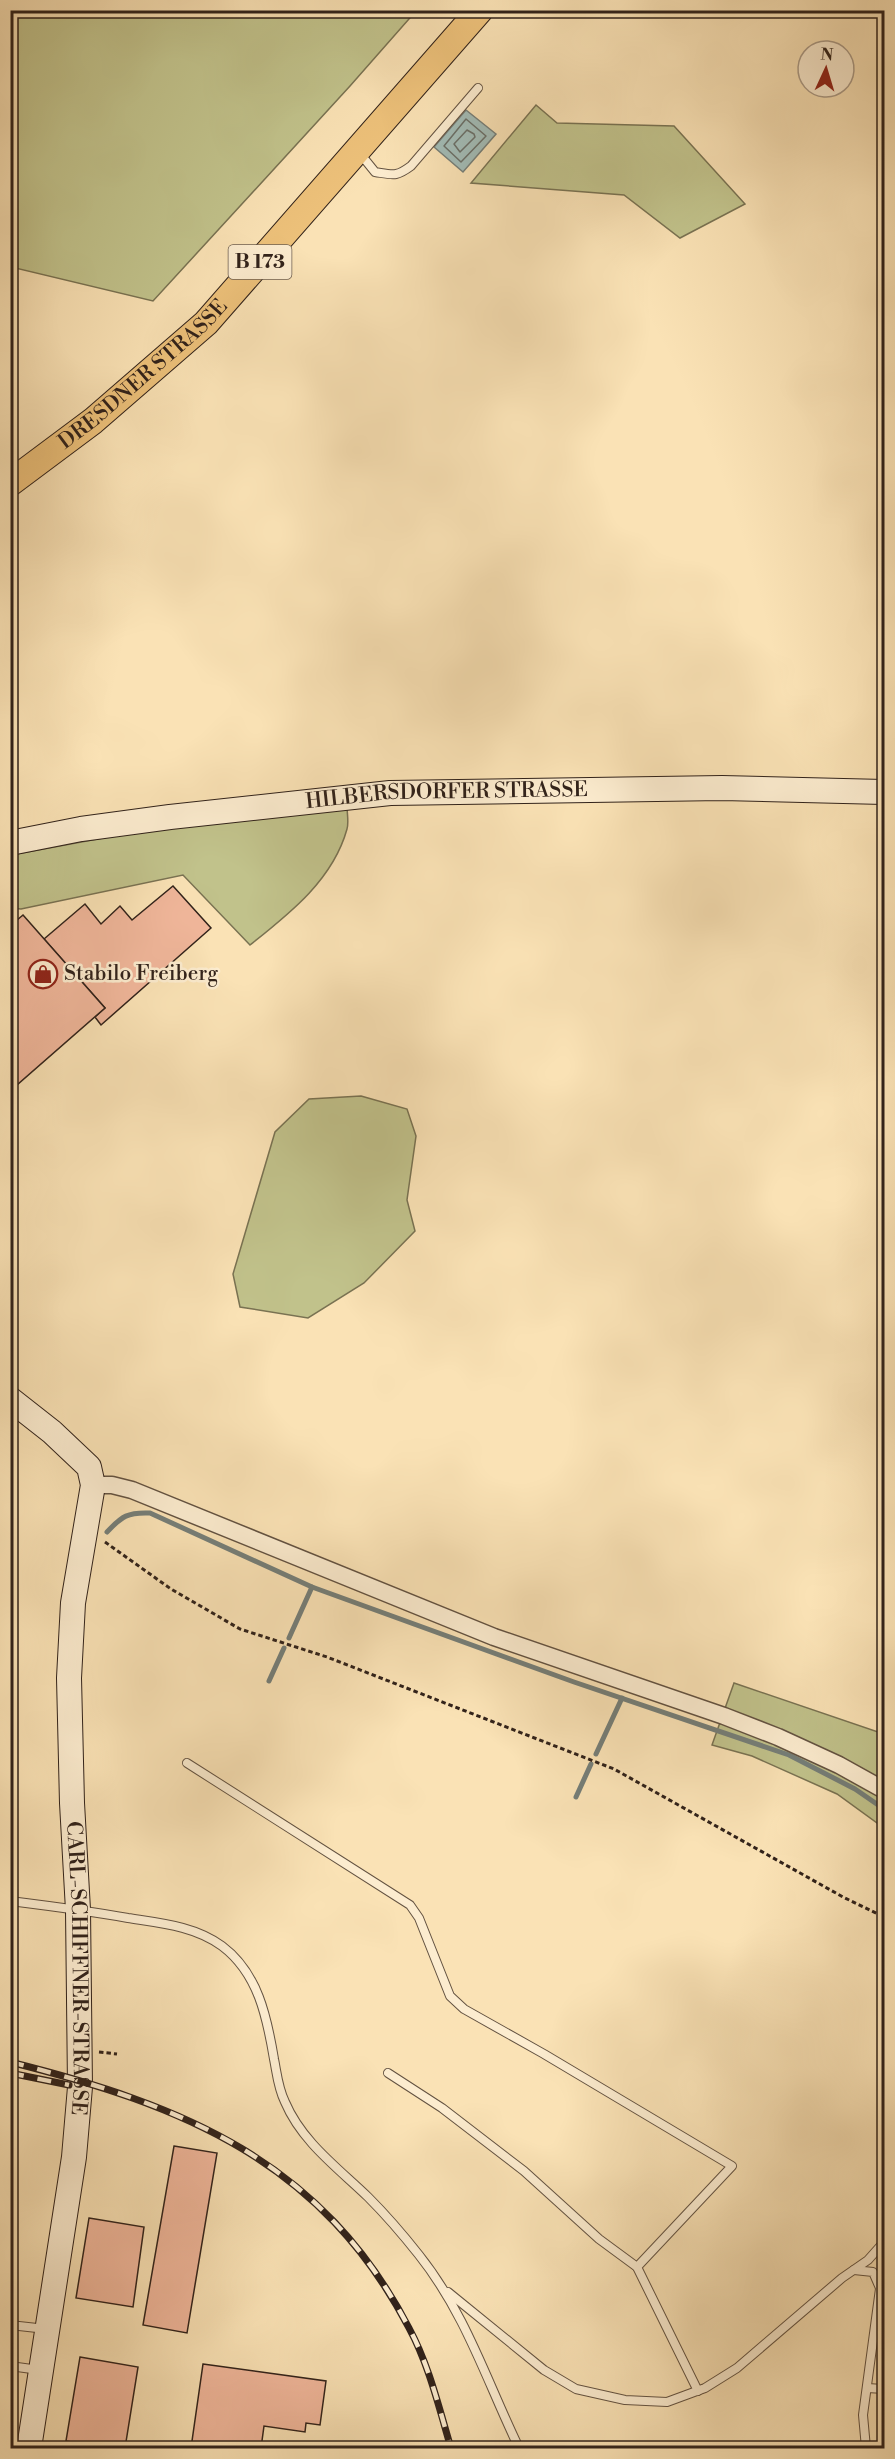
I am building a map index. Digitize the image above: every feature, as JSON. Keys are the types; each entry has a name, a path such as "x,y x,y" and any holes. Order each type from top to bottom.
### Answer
{"main road":[{"name":"DRESDNER STRASSE","path":"10,483 93,421 206,323 480,10"},
{"name":"HILBERSDORFER STRASSE","path":"10,843 81,829 170,817 390,793 722,788 885,792"},
{"path":"10,1399 89,1467 93,1485"},
{"name":"CARL-SCHIFFNER-STRASSE","path":"30,2448 74,2157 80,2087 78,1910 72,1803 69,1678 73,1603 82,1538 93,1485"}],"street":[{"path":"93,1485 112,1485 132,1490 494,1637 724,1716 798,1746 885,1790"}],"lane":[{"path":"358,151 375,172 396,176 400,174 411,166 478,88"},
{"path":"187,1762 410,1905 419,1918 450,1996 464,2009 732,2166 637,2267"},
{"path":"10,1901 182,1928 204,1934 224,1947 241,1965 256,1989 266,2015 280,2092 290,2113 325,2158 377,2207 446,2290 544,2370 576,2389 625,2400 668,2402 698,2391 737,2368 868,2260 885,2242"},
{"path":"388,2073 442,2108 524,2171 599,2239 637,2267 698,2391"},
{"path":"866,2448 862,2415 885,2259"},
{"path":"854,2270 873,2272 880,2288"},
{"path":"446,2290 519,2448"},
{"path":"10,2325 47,2330"},
{"path":"10,2366 42,2370"},
{"path":"867,2388 885,2389"}],"path":[{"path":"82,1538 106,1542 171,1589 240,1629 327,1657 614,1768 843,1897 885,1917"}],"green space":[{"path":"11,10 416,11 153,301 11,267"},
{"path":"536,105 557,123 674,126 745,204 680,238 624,195 471,183"},
{"path":"347,806 347,829 331,864 320,880 280,921 250,945 183,875 21,909 11,908 11,855 157,828"},
{"path":"361,1096 407,1109 416,1136 407,1200 415,1231 364,1283 308,1318 240,1307 233,1274 275,1132 309,1099"},
{"path":"734,1683 884,1734 884,1828 837,1794 752,1756 712,1745"}],"water":[{"path":"466,110 496,134 463,172 434,147"}],"building":[{"path":"173,886 211,928 101,1025 95,1017 105,1008 44,939 85,904 101,924 120,906 132,920"},
{"name":"Stabilo Freiberg","path":"23,915 105,1008 10,1091 10,926"},
{"path":"174,2146 217,2153 187,2333 143,2325"},
{"path":"89,2218 144,2227 133,2307 76,2298"},
{"path":"80,2357 138,2367 125,2448 108,2448 66,2441"},
{"path":"203,2364 326,2381 320,2425 306,2423 305,2432 264,2426 261,2448 191,2448"}],"waterway":[{"path":"107,1532 126,1516 150,1513 312,1587 574,1682 789,1755 855,1789 884,1809"},
{"path":"289,1638 312,1587"},
{"path":"269,1681 284,1648"},
{"path":"596,1754 622,1698"},
{"path":"576,1797 591,1764"}],"railway":[{"path":"10,2062 133,2098 189,2121 242,2148 290,2182 334,2222 374,2270 416,2342 438,2402 451,2448"},
{"path":"10,2073 69,2085"}],"place":[{"name":"Stabilo Freiberg","path":"43,974"}]}
